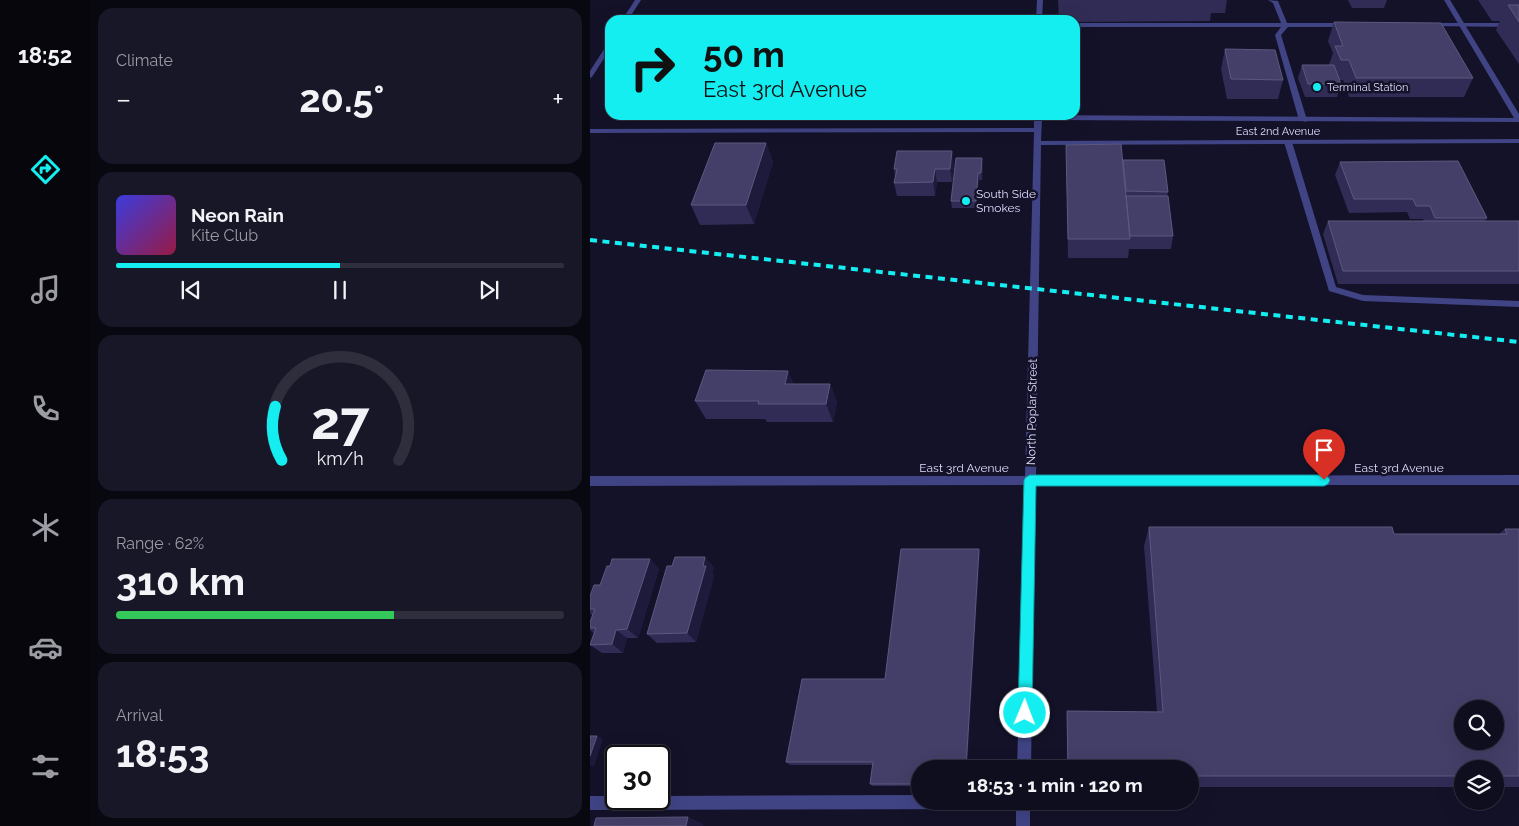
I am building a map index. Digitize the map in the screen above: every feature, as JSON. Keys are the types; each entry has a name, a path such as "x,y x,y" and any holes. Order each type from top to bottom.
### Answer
{"street":[{"path":"628,15 638,0"},
{"path":"1040,0 1040,15"},
{"path":"1271,0 1276,2 1284,26"},
{"path":"1447,0 1519,120"},
{"path":"1080,25 1354,25"},
{"path":"1423,25 1519,25"},
{"path":"1284,26 1278,35 1303,120"},
{"path":"590,76 605,52"},
{"name":"East 2nd Avenue","path":"1080,117 1519,120"},
{"name":"North Poplar Street","path":"1024,760 1038,120"},
{"path":"590,131 1037,130"},
{"name":"East 2nd Avenue","path":"1037,143 1519,141"},
{"path":"1288,142 1332,289 1363,298 1519,304"},
{"name":"East 3rd Avenue","path":"590,481 1519,480"},
{"path":"590,803 911,802"},
{"path":"1022,826 1023,810"}],"building":[{"path":"1508,5 1519,5 1519,22"},
{"path":"1334,22 1441,23 1473,78 1356,78 1349,60 1341,60 1335,46 1343,46"},
{"path":"1225,49 1275,50 1283,80 1231,79"},
{"path":"1302,65 1334,65 1341,84 1308,84"},
{"path":"715,143 766,143 746,205 691,205"},
{"path":"1121,144 1130,239 1068,239 1066,145"},
{"path":"897,151 952,151 950,169 935,169 933,182 894,183 897,169 894,169"},
{"path":"956,158 982,158 981,173 978,173 976,201 951,201"},
{"path":"1123,160 1164,160 1168,192 1126,191"},
{"path":"1458,161 1487,218 1435,218 1430,206 1416,206 1413,199 1354,199 1340,162"},
{"path":"1126,196 1168,196 1173,236 1130,236"},
{"path":"1328,221 1519,221 1519,271 1343,271"},
{"path":"706,370 788,371 785,384 830,384 826,404 758,404 759,401 695,401"},
{"path":"1149,527 1392,527 1394,534 1507,534 1505,529 1519,529 1519,776 1504,776 1504,760 1454,760 1454,776 1199,776 1199,760 1068,760 1067,711 1163,712"},
{"path":"901,549 979,549 967,760 911,760 911,784 870,784 873,762 786,762 802,679 885,679"},
{"path":"675,557 705,557 703,566 706,566 687,633 647,634 667,566 672,566"},
{"path":"612,559 650,559 627,629 616,630 612,644 590,645 596,628 590,628 590,622 595,609 590,609 590,596 594,585 600,585 607,566 610,566"},
{"path":"590,736 597,736 590,756"},
{"path":"688,817 686,826 594,826 596,818"}],"railway":[{"path":"590,240 1519,342"}],"place":[{"name":"Terminal Station","path":"1317,87"},
{"name":"South Side Smokes","path":"966,201"}],"route":[{"path":"1025,713 1030,480 1324,480"}]}
